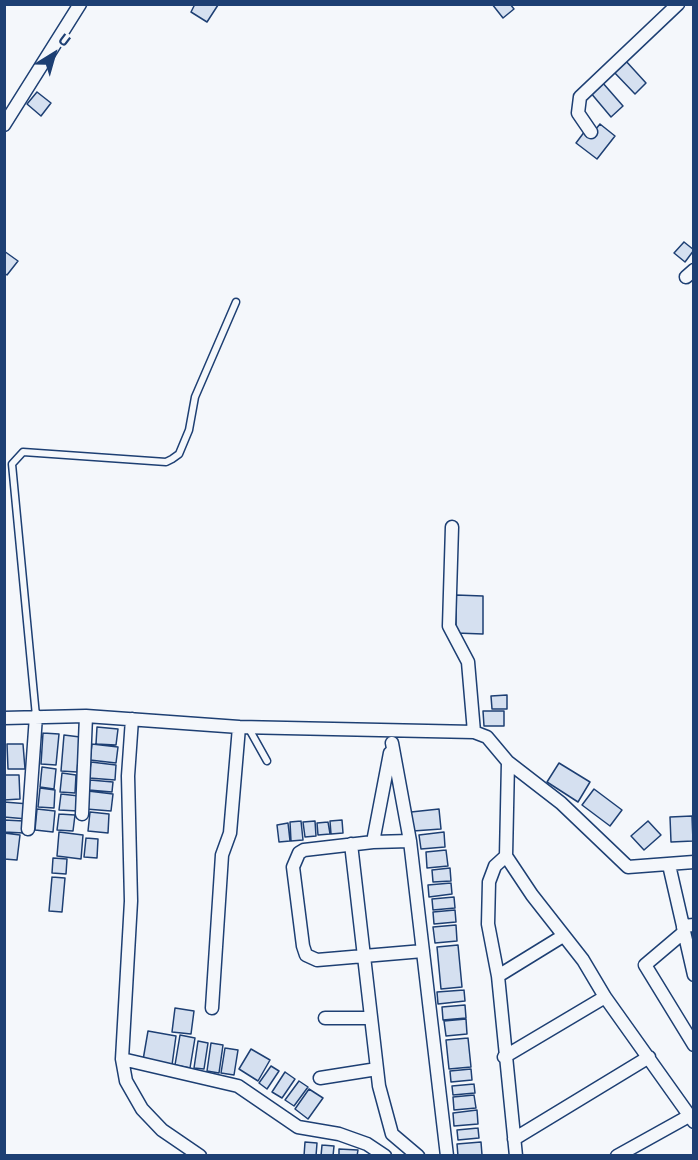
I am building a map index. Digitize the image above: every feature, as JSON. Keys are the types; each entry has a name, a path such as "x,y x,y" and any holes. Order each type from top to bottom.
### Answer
{"street":[{"path":"4,126 80,4"},
{"path":"591,132 578,113 580,97 678,4"},
{"path":"452,527 449,626 468,662 474,732"},
{"path":"28,829 36,716"},
{"path":"81,814 86,716"},
{"path":"4,718 86,716 392,737 474,732 487,737 508,762 561,803 628,867 693,862"},
{"path":"132,719 128,776 131,901 122,1059 126,1081 142,1109 162,1130 200,1155"},
{"path":"212,1008 222,855 228,843 234,809 243,727"},
{"path":"392,737 410,841 447,1155"},
{"path":"373,842 392,737"},
{"path":"508,762 506,856 562,936 584,960 605,997 691,1119 624,1154"},
{"path":"410,841 373,842 304,850 294,859 293,867 306,956 317,960 364,958 423,951"},
{"path":"351,844 377,1070 392,1134 418,1155"},
{"path":"506,856 495,866 489,882 488,924 498,976 504,1058 516,1155"},
{"path":"669,864 687,928 693,975"},
{"path":"687,928 645,965 693,1045"},
{"path":"498,976 562,936"},
{"path":"504,1058 605,997"},
{"path":"325,1018 371,1018"},
{"path":"514,1139 649,1057"},
{"path":"122,1059 238,1086 298,1127 339,1134 367,1144 385,1155"},
{"path":"320,1078 377,1070"}],"lane":[{"path":"36,716 12,464 23,452 166,462 179,454 189,430 195,397 236,302"},
{"path":"243,727 267,761"}],"building":[{"path":"195,4 218,5 207,22 191,12"},
{"path":"492,4 510,4 514,9 503,18"},
{"path":"625,60 646,83 635,94 613,71"},
{"path":"602,82 623,106 611,117 590,92"},
{"path":"37,92 51,103 41,116 27,104"},
{"path":"600,124 615,136 597,159 576,143 585,131 591,135"},
{"path":"684,242 694,250 685,262 674,253"},
{"path":"4,251 18,261 7,275 4,273"},
{"path":"456,595 483,596 483,634 456,633"},
{"path":"507,695 507,709 492,709 491,696"},
{"path":"483,711 504,711 504,726 484,726"},
{"path":"97,727 118,729 116,745 96,744"},
{"path":"43,733 59,734 56,765 41,764"},
{"path":"64,735 80,737 77,772 61,771"},
{"path":"7,744 23,744 25,769 8,769"},
{"path":"92,744 118,747 116,763 90,760"},
{"path":"91,762 116,765 115,780 89,778"},
{"path":"559,763 590,782 578,802 547,782"},
{"path":"42,767 56,769 54,789 40,787"},
{"path":"62,773 76,775 75,793 60,792"},
{"path":"4,775 19,775 20,799 4,800"},
{"path":"90,780 113,782 112,792 89,790"},
{"path":"40,788 55,790 54,808 38,807"},
{"path":"594,789 622,810 610,826 582,805"},
{"path":"88,791 113,794 111,811 86,809"},
{"path":"61,794 79,796 78,811 59,810"},
{"path":"4,802 29,804 27,819 4,817"},
{"path":"37,809 55,811 53,832 35,830"},
{"path":"439,809 441,829 413,831 411,812"},
{"path":"90,812 109,814 108,833 88,831"},
{"path":"59,814 75,815 73,831 57,830"},
{"path":"692,816 693,841 671,842 670,817"},
{"path":"4,820 24,821 24,833 4,832"},
{"path":"342,820 343,833 331,834 330,821"},
{"path":"301,821 303,840 291,841 290,822"},
{"path":"315,821 316,836 305,837 303,822"},
{"path":"648,821 661,835 644,850 631,836"},
{"path":"328,822 330,834 318,835 317,823"},
{"path":"288,823 290,841 279,842 277,825"},
{"path":"59,832 83,835 81,859 57,856"},
{"path":"444,832 445,847 421,849 419,835"},
{"path":"4,833 20,835 17,860 4,859"},
{"path":"86,838 98,839 97,858 84,857"},
{"path":"446,850 448,866 427,868 426,852"},
{"path":"53,858 67,859 66,874 52,873"},
{"path":"450,868 451,881 433,882 432,870"},
{"path":"52,877 65,878 62,912 49,911"},
{"path":"451,883 452,894 429,897 428,885"},
{"path":"454,897 455,908 433,910 432,899"},
{"path":"455,910 456,922 434,924 433,912"},
{"path":"456,925 457,941 435,943 433,927"},
{"path":"458,945 462,987 441,989 437,947"},
{"path":"464,990 465,1001 438,1004 437,992"},
{"path":"465,1005 466,1018 443,1020 442,1007"},
{"path":"175,1008 194,1011 191,1034 172,1032"},
{"path":"466,1019 467,1034 446,1036 444,1021"},
{"path":"148,1031 176,1036 172,1065 143,1060"},
{"path":"180,1035 195,1038 190,1068 175,1065"},
{"path":"468,1038 471,1067 449,1069 446,1040"},
{"path":"198,1041 208,1043 204,1069 194,1068"},
{"path":"211,1043 223,1045 219,1073 207,1071"},
{"path":"225,1048 238,1050 234,1075 221,1073"},
{"path":"251,1049 270,1060 258,1081 239,1069"},
{"path":"271,1066 279,1071 267,1089 259,1083"},
{"path":"471,1069 472,1080 451,1082 450,1071"},
{"path":"285,1072 295,1079 282,1098 272,1092"},
{"path":"299,1081 308,1087 294,1106 285,1100"},
{"path":"474,1084 475,1093 453,1095 452,1086"},
{"path":"309,1089 323,1098 308,1119 295,1109"},
{"path":"474,1095 476,1108 454,1110 453,1097"},
{"path":"477,1110 478,1124 454,1126 453,1113"},
{"path":"478,1128 479,1138 458,1140 457,1130"},
{"path":"305,1142 317,1143 316,1156 304,1156"},
{"path":"481,1142 482,1155 458,1156 457,1144"},
{"path":"322,1145 334,1146 333,1156 321,1156"},
{"path":"339,1149 358,1150 357,1156 339,1156"}]}
